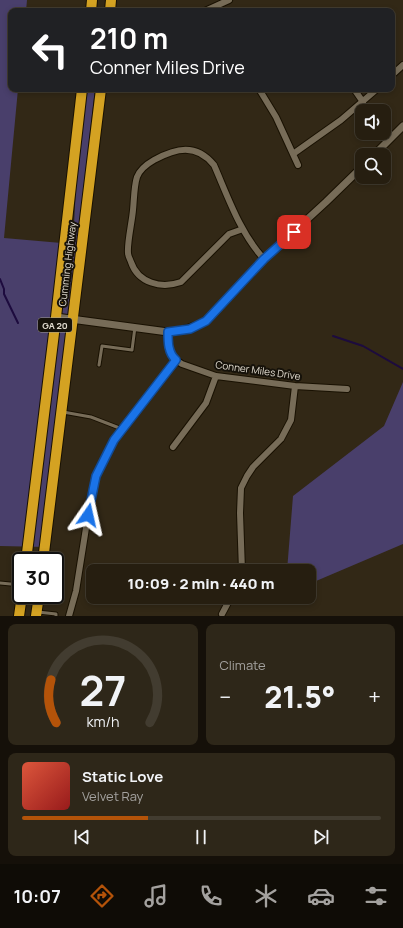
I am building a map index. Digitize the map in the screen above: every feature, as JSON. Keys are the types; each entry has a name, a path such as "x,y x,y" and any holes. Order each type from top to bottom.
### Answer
{"highway":[{"name":"Cumming Highway","path":"27,552 82,92"},
{"name":"Cumming Highway","path":"44,552 100,92"},
{"path":"19,616 21,604"},
{"path":"36,614 38,604"}],"street":[{"path":"212,8 229,0"},
{"path":"395,72 403,65"},
{"path":"261,92 276,117 298,165"},
{"path":"356,92 363,102"},
{"path":"293,154 341,120 374,92"},
{"path":"381,148 403,126"},
{"path":"243,228 229,234 180,282 173,284 164,285 149,283 138,275 133,268 128,253 137,177 146,165 165,154 180,149 193,151 207,157 214,165 253,247 264,259"},
{"path":"56,317 168,332 190,329 206,321 264,259 355,174"},
{"path":"69,616 76,591 96,476 111,445 176,360 172,357 170,351 168,332"},
{"name":"Conner Miles Drive","path":"176,360 216,376 295,386 347,389"},
{"path":"173,447 206,403 216,376"},
{"path":"242,564 240,512 241,488 253,467 281,439 291,420 295,386"},
{"path":"222,614 227,604"}],"lane":[{"path":"99,365 102,346 132,350 135,327"},
{"path":"61,412 91,417 123,429"},
{"path":"0,583 12,584"},
{"path":"36,614 56,614 56,616"}],"shaded area":[{"path":"0,0 27,0 26,8 8,8 8,92 18,92 4,238 73,244 78,147 85,92 95,92 77,244 84,245 46,547 0,546"},
{"path":"403,382 403,544 316,581 316,564 288,564 293,496 384,426"}],"waterway":[{"path":"0,279 4,289 4,294 18,323"},
{"path":"333,336 363,346 403,369"}],"route":[{"path":"88,515 96,476 105,455 114,440 176,360 172,357 170,351 168,344 168,332 190,329 206,321 264,259 294,232"}]}
